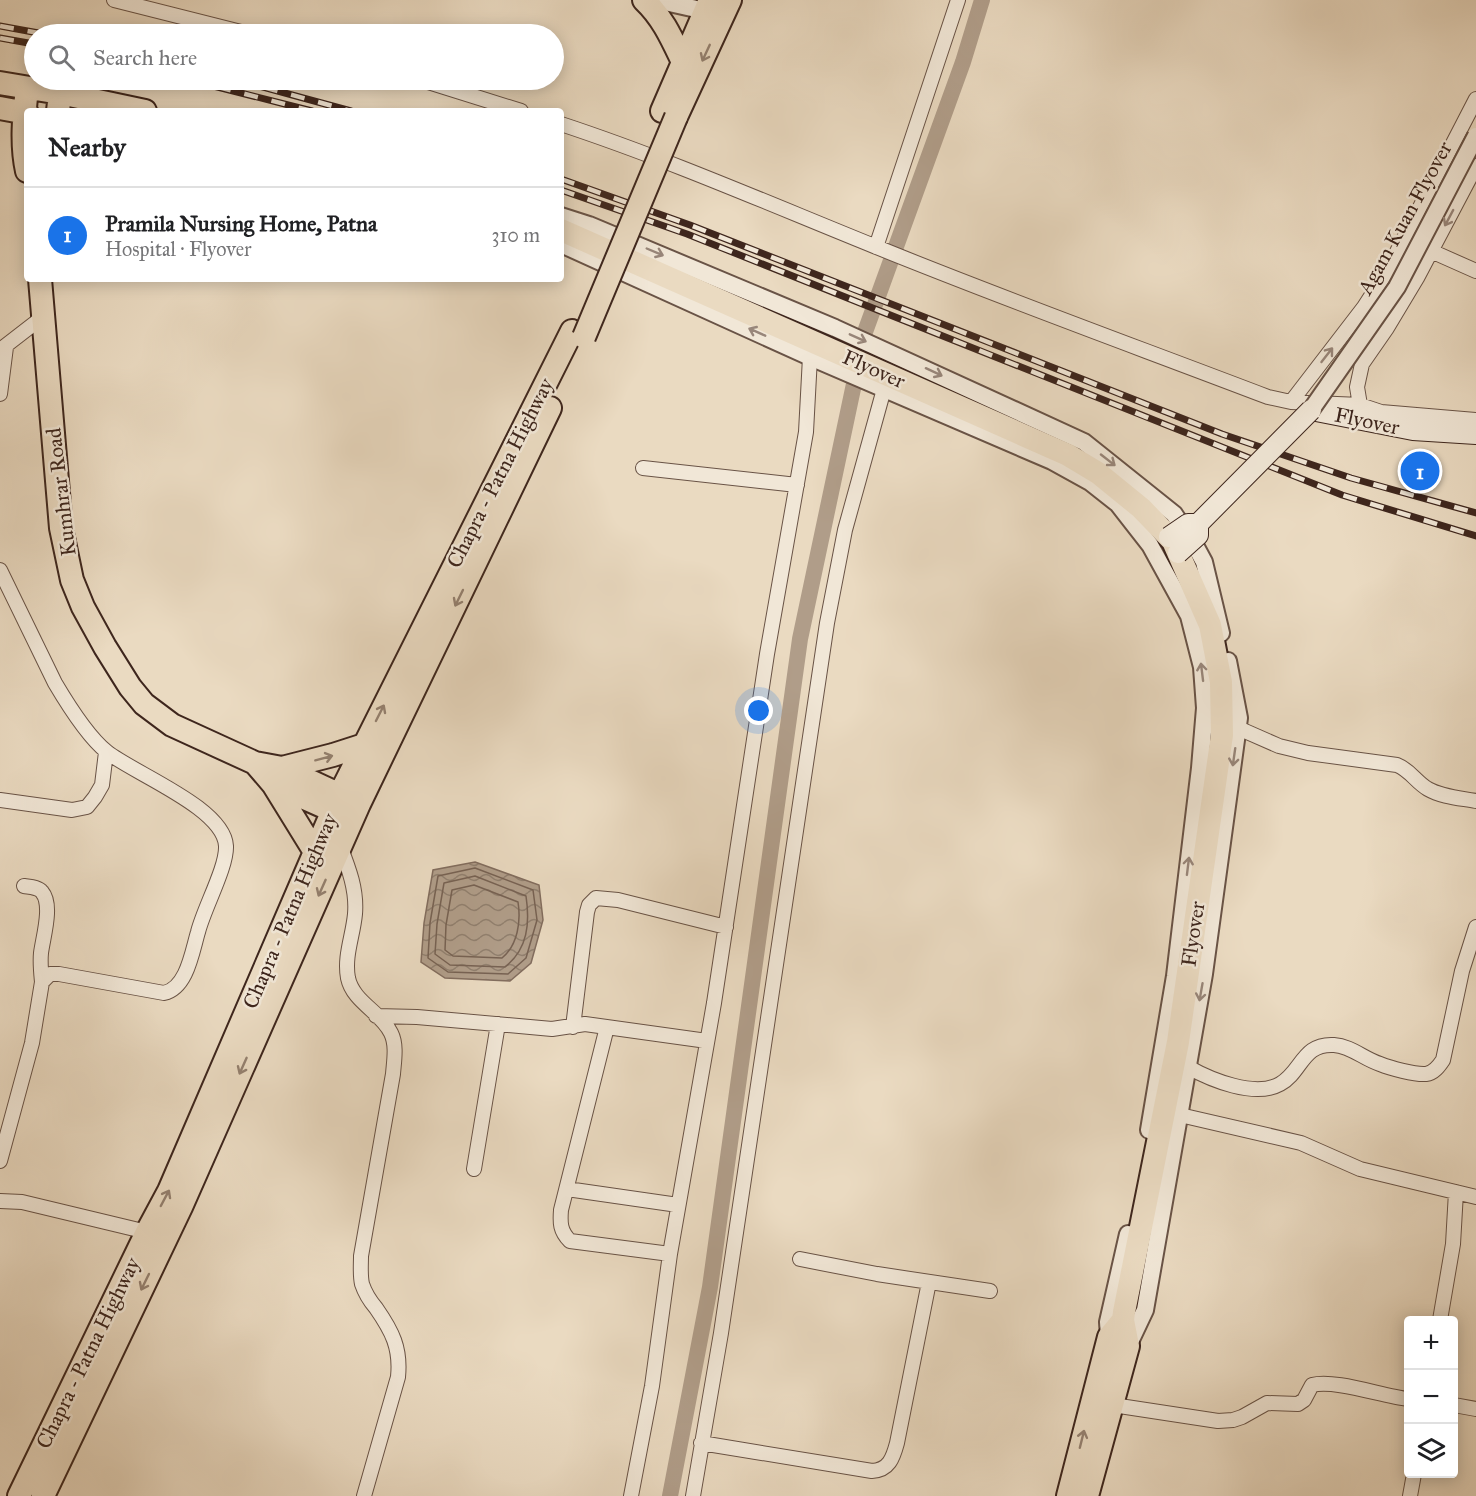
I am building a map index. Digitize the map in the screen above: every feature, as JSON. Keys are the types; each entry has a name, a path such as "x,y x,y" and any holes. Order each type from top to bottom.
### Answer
{"main road":[{"path":"644,0 656,11 683,62"},
{"path":"669,114 683,62 717,7"},
{"path":"578,334 669,114 717,7"},
{"path":"0,83 24,87"},
{"path":"26,108 27,90"},
{"path":"32,90 59,102 116,108"},
{"path":"0,108 24,113"},
{"name":"Flyover","path":"564,231 1068,455 1098,473 1141,508 1173,545 1210,625 1221,682 1222,735 1178,1042 1121,1329"},
{"name":"Kumhrar Road","path":"40,282 61,528 72,580 83,607 105,647 130,687 144,704 172,725 346,807"},
{"name":"Chapra - Patna Highway","path":"43,1496 181,1207 340,846 346,807 364,745 578,334"},
{"name":"Chapra - Patna Highway","path":"20,1496 147,1232 173,1183 315,852 346,807 578,334"},
{"name":"Flyover","path":"1173,545 1188,524 1198,524 1311,410 1413,430 1476,434"},
{"path":"315,852 278,776 364,745"},
{"path":"1087,1496 1113,1405 1121,1329"},
{"path":"1068,1496 1121,1329"}],"street":[{"path":"114,0 209,24"},
{"path":"656,0 717,7"},
{"path":"876,247 958,0"},
{"path":"454,90 511,108"},
{"path":"1291,402 1364,307 1386,273 1476,99"},
{"path":"564,125 614,142 876,247 1268,398 1291,402 1360,405 1381,412 1476,420"},
{"name":"Agam Kuan Flyover","path":"1311,410 1397,287 1476,136"},
{"path":"1360,405 1357,387 1362,364 1387,328 1476,166"},
{"path":"564,217 589,225 835,327 1084,442 1174,514 1197,549 1208,577 1237,704 1238,728 1204,974 1145,1310 1121,1329 1108,1322 1126,1248 1175,976 1200,768 1205,708 1203,667 1189,616 1150,545 1118,504 1090,482 1052,461 810,357 564,245"},
{"path":"1431,251 1476,271"},
{"path":"0,394 3,348 44,316"},
{"path":"631,1496 652,1386 670,1254 726,927 767,654 806,432 810,357"},
{"path":"693,1496 722,1322 826,631 845,530 878,386"},
{"path":"643,468 797,485"},
{"path":"0,570 65,700 106,752 203,811 223,833 226,844 226,857 202,917 188,965 181,981 172,991 164,993 59,974 50,974 42,982"},
{"path":"1238,728 1279,746 1308,753 1397,765 1407,769 1426,788 1437,793 1475,798"},
{"path":"0,800 72,810 87,807 102,785 106,752"},
{"path":"340,846 353,881 355,899 355,915 346,959 348,981 356,995 390,1031 394,1044 393,1074 361,1256 361,1271 362,1284 389,1329 398,1348 400,1361 398,1377 363,1496"},
{"path":"0,1161 32,1043 42,982 41,956 47,910 46,901 42,892 36,888 24,886"},
{"path":"573,1027 585,922 589,905 596,898 618,900 726,927"},
{"path":"1188,1067 1215,1081 1244,1087 1272,1087 1289,1077 1312,1050 1322,1045 1336,1045 1381,1065 1426,1074 1436,1070 1443,1060 1462,971 1476,927"},
{"path":"376,1016 552,1029 585,1024 707,1041"},
{"path":"474,1169 498,1024"},
{"path":"607,1027 567,1189 560,1223 563,1234 570,1242 670,1254"},
{"path":"1180,1115 1301,1143 1360,1169 1476,1197"},
{"path":"567,1189 678,1205"},
{"path":"1441,1316 1453,1244 1456,1192"},
{"path":"0,1201 22,1202 147,1232"},
{"path":"800,1259 990,1291"},
{"path":"701,1443 872,1471 880,1471 889,1465 897,1443 929,1282"},
{"path":"1113,1405 1218,1421 1242,1417 1267,1403 1298,1404 1304,1400 1312,1386 1319,1383 1347,1386 1404,1398"},
{"path":"1458,1406 1476,1408"},
{"path":"1410,1496 1413,1478"}],"water":[{"path":"475,862 539,885 543,920 531,963 510,981 445,978 421,962 424,923 433,870"}],"waterway":[{"path":"670,1496 710,1287 800,639 865,332 963,62 982,0"}],"railway":[{"path":"0,26 24,30"},
{"path":"0,38 24,42"},
{"path":"229,90 300,108"},
{"path":"274,90 340,108"},
{"path":"564,180 690,225 1222,434 1351,478 1476,513"},
{"path":"564,191 687,234 1342,495 1476,536"}],"place":[{"name":"Pramila Nursing Home, Patna","path":"1420,471"}]}
